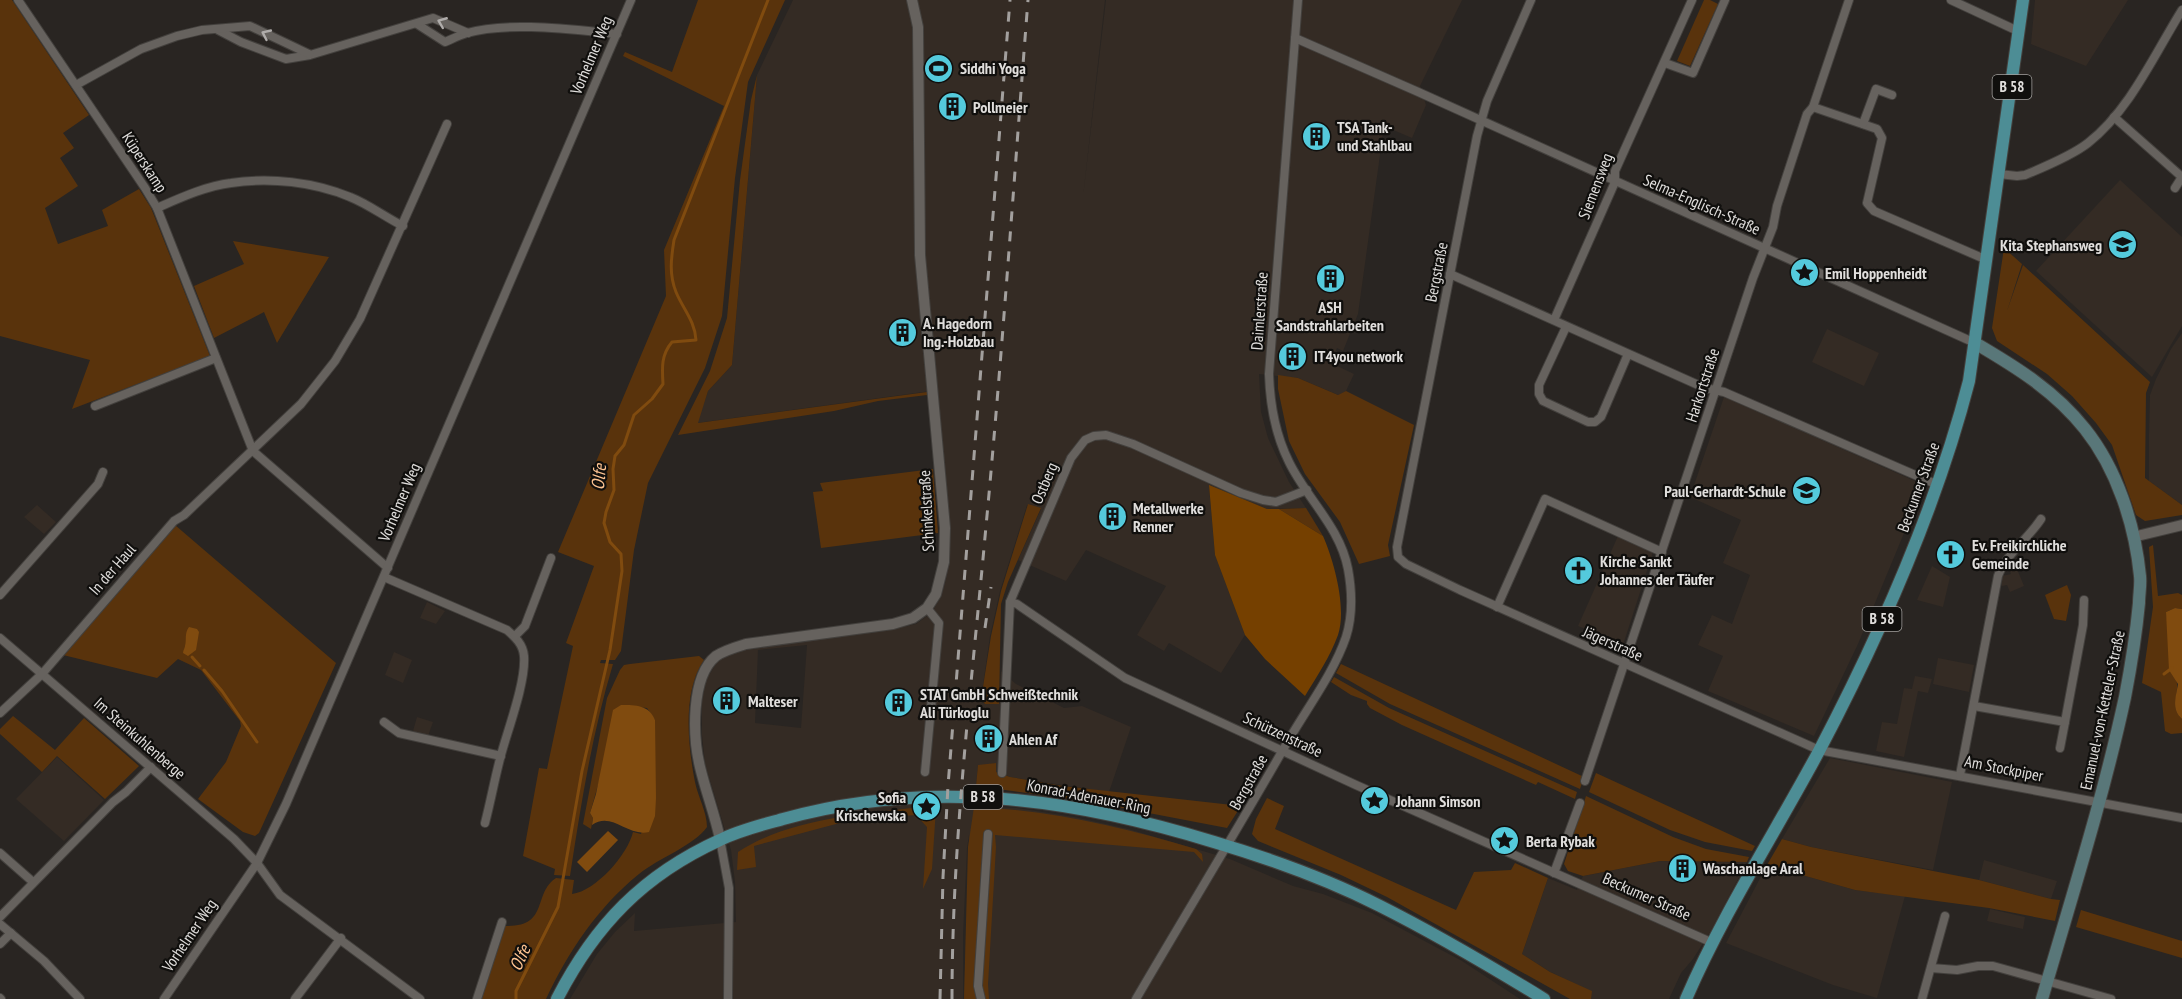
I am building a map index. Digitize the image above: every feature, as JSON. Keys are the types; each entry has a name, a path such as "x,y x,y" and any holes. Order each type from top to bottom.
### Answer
{"main road":[{"name":"Beckumer Straße","path":"1686,999 1713,943 1819,750 1872,642 1938,485 1957,429 1969,381 1975,343 2023,0"},
{"name":"Emanuel-von-Ketteler-Straße","path":"1975,343 2041,384 2085,429 2101,452 2115,482 2133,537 2140,578 2130,671 2116,738 2042,999"},
{"name":"Konrad-Adenauer-Ring","path":"557,999 580,957 616,911 655,878 720,839 756,827 843,805 893,798 979,796 1061,804 1095,811 1227,846 1317,878 1378,905 1440,937 1544,999"}],"street":[{"name":"Küperskamp","path":"18,0 157,208 253,451 388,568"},
{"name":"Vorhelmer Weg","path":"164,999 257,863 286,804 631,0"},
{"name":"Schinkelstraße","path":"912,0 918,27 920,255 945,528 941,580 927,608"},
{"name":"Daimlerstraße","path":"1298,0 1270,364 1270,394 1277,432 1289,463 1333,528 1348,568"},
{"name":"Bergstraße","path":"1398,557 1397,547 1481,121 1505,57 1531,0"},
{"name":"Siemensweg","path":"1554,320 1615,182 1615,171 1692,0"},
{"path":"1665,63 1693,73 1725,0"},
{"name":"Harkortstraße","path":"1585,781 1773,227 1777,206 1807,114 1813,107 1850,0"},
{"path":"1951,0 2020,32"},
{"path":"1999,174 2017,176 2036,171 2086,144 2114,117 2128,98 2182,10"},
{"path":"218,30 240,42 286,59 310,55 434,18 468,33"},
{"path":"417,24 445,42 468,33 495,29 555,29 617,34"},
{"path":"76,85 141,49 202,30 250,27 310,55"},
{"name":"Selma-Englisch-Straße","path":"1295,38 1975,343"},
{"path":"1863,124 1876,89 1892,95"},
{"path":"1813,107 1877,129 1882,138 1868,203 1874,211 1987,261"},
{"path":"2114,117 2182,177 2175,188"},
{"name":"In der Haul","path":"0,714 42,674 174,521 253,451 300,404 335,361 360,319 447,124"},
{"path":"157,208 189,195 230,183 272,181 310,185 350,197 403,226"},
{"path":"1450,274 1705,388 1716,390 1938,485"},
{"path":"1566,327 1539,385 1539,394 1543,401 1588,422 1595,422 1601,417 1628,354"},
{"path":"95,406 216,358"},
{"name":"Ostberg","path":"1002,773 1010,602 1071,458 1085,440 1094,436 1106,435 1133,444 1240,493 1263,500 1276,502 1307,490"},
{"path":"0,595 98,484 103,472"},
{"path":"1497,607 1545,499 1662,552"},
{"path":"1960,775 1998,576 2004,563 2032,533 2041,519"},
{"path":"2133,537 2182,525"},
{"name":"Jägerstraße","path":"1398,557 1406,564 1497,607 1819,750"},
{"path":"515,636 525,626 551,558"},
{"name":"Bergstraße","path":"1136,999 1330,671 1347,635 1351,610 1348,568"},
{"path":"384,577 507,630 515,636 521,646 524,662 518,699 485,823"},
{"path":"2060,748 2083,625 2084,600"},
{"name":"Schützenstraße","path":"1010,602 1017,604 1125,678 1356,785 1568,879"},
{"path":"728,999 729,888 720,839 699,765 696,735 697,702 702,677 708,665 727,650 746,644 893,624 913,618 927,608 939,623 925,772"},
{"name":"Im Steinkuhlenberge","path":"0,638 234,839 257,863 280,895 341,938 420,999"},
{"path":"1974,706 2064,722"},
{"path":"384,722 399,733 501,756"},
{"name":"Am Stockpiper","path":"1819,750 2182,818"},
{"path":"0,917 113,801 126,792 151,767"},
{"path":"1554,873 1580,803"},
{"path":"981,999 978,987 988,834"},
{"path":"0,853 33,882"},
{"name":"Beckumer Straße","path":"1568,879 1713,943"},
{"path":"1922,999 1945,916"},
{"path":"477,999 502,922"},
{"path":"0,924 44,961 80,999"},
{"path":"0,944 11,933"},
{"path":"296,999 341,938"},
{"path":"1931,968 1956,970 1993,966 2111,999"}],"shaded area":[{"path":"0,0 12,0 89,115 63,133 74,148 60,158 78,186 45,208 58,244 108,226 102,210 139,189 151,208 210,356 72,409 90,360 0,336"},
{"path":"698,0 785,0 748,82 735,178 722,316 705,368 648,483 634,550 621,651 615,660 601,660 600,663 613,664 593,743 570,876 554,875 555,869 523,856 539,768 547,769 573,646 566,643 594,566 558,552 666,296 664,250 724,106 623,56 625,52 672,72"},
{"path":"793,0 1105,0 1083,197 1106,0 1462,0 1420,86 1426,105 1412,138 1384,126 1358,314 1343,351 1337,348 1331,363 1354,374 1346,391 1338,395 1298,378 1259,374 1261,412 1268,438 1289,482 1306,508 1267,509 1209,486 1215,555 1245,635 1221,673 1169,643 1164,651 1137,635 1166,586 1086,550 1066,581 1018,560 1041,509 1027,505 1000,591 990,636 981,699 985,704 999,704 1001,671 1016,684 1064,708 1082,706 1131,727 1109,792 1010,777 996,772 996,763 978,766 974,806 1017,808 1074,817 1128,829 1230,859 1293,886 1323,894 1372,913 1462,961 1520,999 964,999 969,835 963,936 963,999 570,999 597,954 635,913 634,931 736,922 731,850 705,764 702,735 702,700 706,680 717,662 729,654 749,649 916,624 931,613 941,597 946,579 950,527 938,390 697,423 708,391 732,365 757,75","holes":["807,645 801,728 755,723 758,650"]},
{"path":"1704,0 1718,4 1690,66 1677,61"},
{"path":"2035,0 2128,0 2086,66 2031,44"},
{"path":"757,75 732,365 708,391 698,423 927,392 927,395 878,401 834,411 678,435 710,371 727,318 740,180 751,100"},
{"path":"2120,180 2182,237 2182,326 2152,377 2036,271"},
{"path":"233,241 329,257 277,343 264,312 214,338 194,286 244,264"},
{"path":"2004,248 2022,264 2007,311 2023,265 2150,382 2146,393 2145,478 2182,505 2182,515 2145,521 2136,515 2112,445 2096,423 2072,396 2047,374 1997,341 1992,328"},
{"path":"1827,329 1879,353 1864,386 1812,362"},
{"path":"2182,333 2182,505 2149,481 2149,435 2150,395 2171,349"},
{"path":"1278,375 1298,378 1338,395 1346,391 1414,425 1388,545 1390,556 1359,564 1340,522 1305,474 1289,441 1278,389"},
{"path":"1724,397 1924,485 1858,644 1814,736 1708,691 1723,656 1698,645 1712,615 1732,624 1750,575 1723,563 1741,520 1690,497"},
{"path":"933,469 938,533 821,548 813,492 823,491 820,483"},
{"path":"1209,485 1267,509 1279,509 1323,536 1338,585 1340,624 1331,651 1305,696 1265,659 1245,635 1215,555"},
{"path":"1028,504 1041,508 1008,582 1001,604 999,704 985,704 981,699 991,636 1001,591"},
{"path":"37,505 56,522 44,534 24,517"},
{"path":"1306,508 1323,536 1279,509"},
{"path":"175,525 336,663 259,833 255,836 243,832 198,799 226,762 241,726 240,721 201,670 178,659 157,678 63,655"},
{"path":"1618,536 1653,552 1623,645 1578,626"},
{"path":"2153,545 2158,596 2178,593 2182,595 2182,609 2175,608 2166,612 2177,682 2175,704 2182,719 2182,733 2171,734 2165,731 2161,692 2142,683 2153,607 2149,547"},
{"path":"2015,564 2024,586 2010,592 2007,585 2002,586 2002,576 2011,574 2008,567"},
{"path":"1932,566 1950,577 1943,607 1917,600"},
{"path":"2067,585 2071,595 2066,621 2054,619 2045,595"},
{"path":"427,602 445,611 436,624 420,618"},
{"path":"2175,608 2182,609 2182,719 2175,707 2178,684 2169,670 2166,612"},
{"path":"189,627 199,632 196,650 188,656 183,653"},
{"path":"394,652 412,660 403,683 385,675"},
{"path":"699,656 704,660 692,687 689,736 695,782 706,816 707,827 694,840 639,874 610,901 574,947 546,999 481,999 505,926 519,925 529,921 535,915 544,892 556,878 574,880 572,894 591,886 610,870 625,851 633,832 641,834 655,775 655,720 647,708 621,705 590,813 593,818 591,829 583,824 607,698 620,670 624,665"},
{"path":"1938,658 1974,665 1969,692 1933,684"},
{"path":"1341,664 1584,777 1580,789 1390,704 1336,673"},
{"path":"1915,676 1932,679 1928,693 1918,691 1904,757 1876,751 1882,722 1897,724 1904,688 1912,689"},
{"path":"1334,677 1389,708 1577,792 1575,799 1538,782 1536,785 1402,725 1370,708 1367,701 1351,695 1331,682"},
{"path":"621,705 646,709 655,720 656,798 655,816 649,832 641,833 606,821 599,821 592,825 593,818 590,813 613,710"},
{"path":"13,716 55,750 84,718 139,766 105,799 57,756 42,772 0,734 0,729"},
{"path":"417,717 433,722 428,736 413,731"},
{"path":"57,757 104,800 64,841 16,799"},
{"path":"1830,758 1952,782 1933,870 1811,847 1782,839"},
{"path":"996,763 996,772 1010,777 1063,786 1241,806 1227,828 1086,801 976,786 978,765"},
{"path":"1596,773 1755,846 1752,851 1705,842 1670,830 1589,792"},
{"path":"1586,796 1673,837 1706,849 1749,857 1747,862 1660,861 1583,876 1568,871 1564,864"},
{"path":"1267,798 1284,806 1275,829 1456,910 1474,872 1511,870 1515,863 1548,878 1522,954 1550,972 1592,991 1591,999 1570,999 1387,897 1341,875 1258,841 1252,834 1256,819"},
{"path":"919,807 936,808 932,869 923,889 927,827 916,815 851,820 754,846 756,867 737,870 738,852 780,832 826,820"},
{"path":"974,807 1058,816 1114,827 1196,849 1202,854 1203,862 1194,852 995,835 989,999 964,999 968,847"},
{"path":"608,831 618,840 587,872 577,862"},
{"path":"1782,839 1811,847 1979,880 2060,900 2055,921 1989,908 1855,890 1767,865"},
{"path":"1984,860 2057,881 2051,899 1979,880"},
{"path":"1660,861 1747,862 1710,932 1681,973 1669,999 1591,999 1591,991 1550,972 1522,954 1548,878 1577,890 1583,876"},
{"path":"1767,865 1855,890 1905,896 1877,998 1833,985 1726,943"},
{"path":"1990,909 2025,917 2023,929 1987,921"},
{"path":"2081,910 2182,941 2182,958 2076,927"}],"waterway":[{"name":"Olfe","path":"516,999 516,991 558,907 582,771 610,650 622,571 621,554 610,542 604,523 614,490 615,456 624,445 634,415 652,399 663,384 663,362 668,347 672,342 696,340 693,327 672,279 671,260 674,240 768,0"},
{"path":"192,657 200,666"},
{"path":"2164,674 2172,668"},
{"path":"204,670 222,691 257,742"}],"railway":[{"path":"940,999 948,786 1010,0"},
{"path":"952,999 959,825 997,403 1028,0"},
{"path":"985,628 991,587"}],"place":[{"name":"Siddhi Yoga","path":"939,68"},
{"name":"Pollmeier","path":"952,107"},
{"name":"TSA Tank- und Stahlbau","path":"1316,136"},
{"name":"Kita Stephansweg","path":"2123,245"},
{"name":"Emil Hoppenheidt","path":"1804,273"},
{"name":"ASH Sandstrahlarbeiten","path":"1330,279"},
{"name":"A. Hagedorn Ing.-Holzbau","path":"902,332"},
{"name":"IT4you network","path":"1293,356"},
{"name":"Paul-Gerhardt-Schule","path":"1807,491"},
{"name":"Metallwerke Renner","path":"1112,517"},
{"name":"Ev. Freikirchliche Gemeinde","path":"1951,554"},
{"name":"Kirche Sankt Johannes der Täufer","path":"1579,570"},
{"name":"Malteser","path":"727,701"},
{"name":"STAT GmbH Schweißtechnik Ali Türkoglu","path":"899,703"},
{"name":"Ahlen Af","path":"988,739"},
{"name":"Johann Simson","path":"1375,801"},
{"name":"Sofia Krischewska","path":"927,806"},
{"name":"Berta Rybak","path":"1505,841"},
{"name":"Waschanlage Aral","path":"1682,868"}]}
